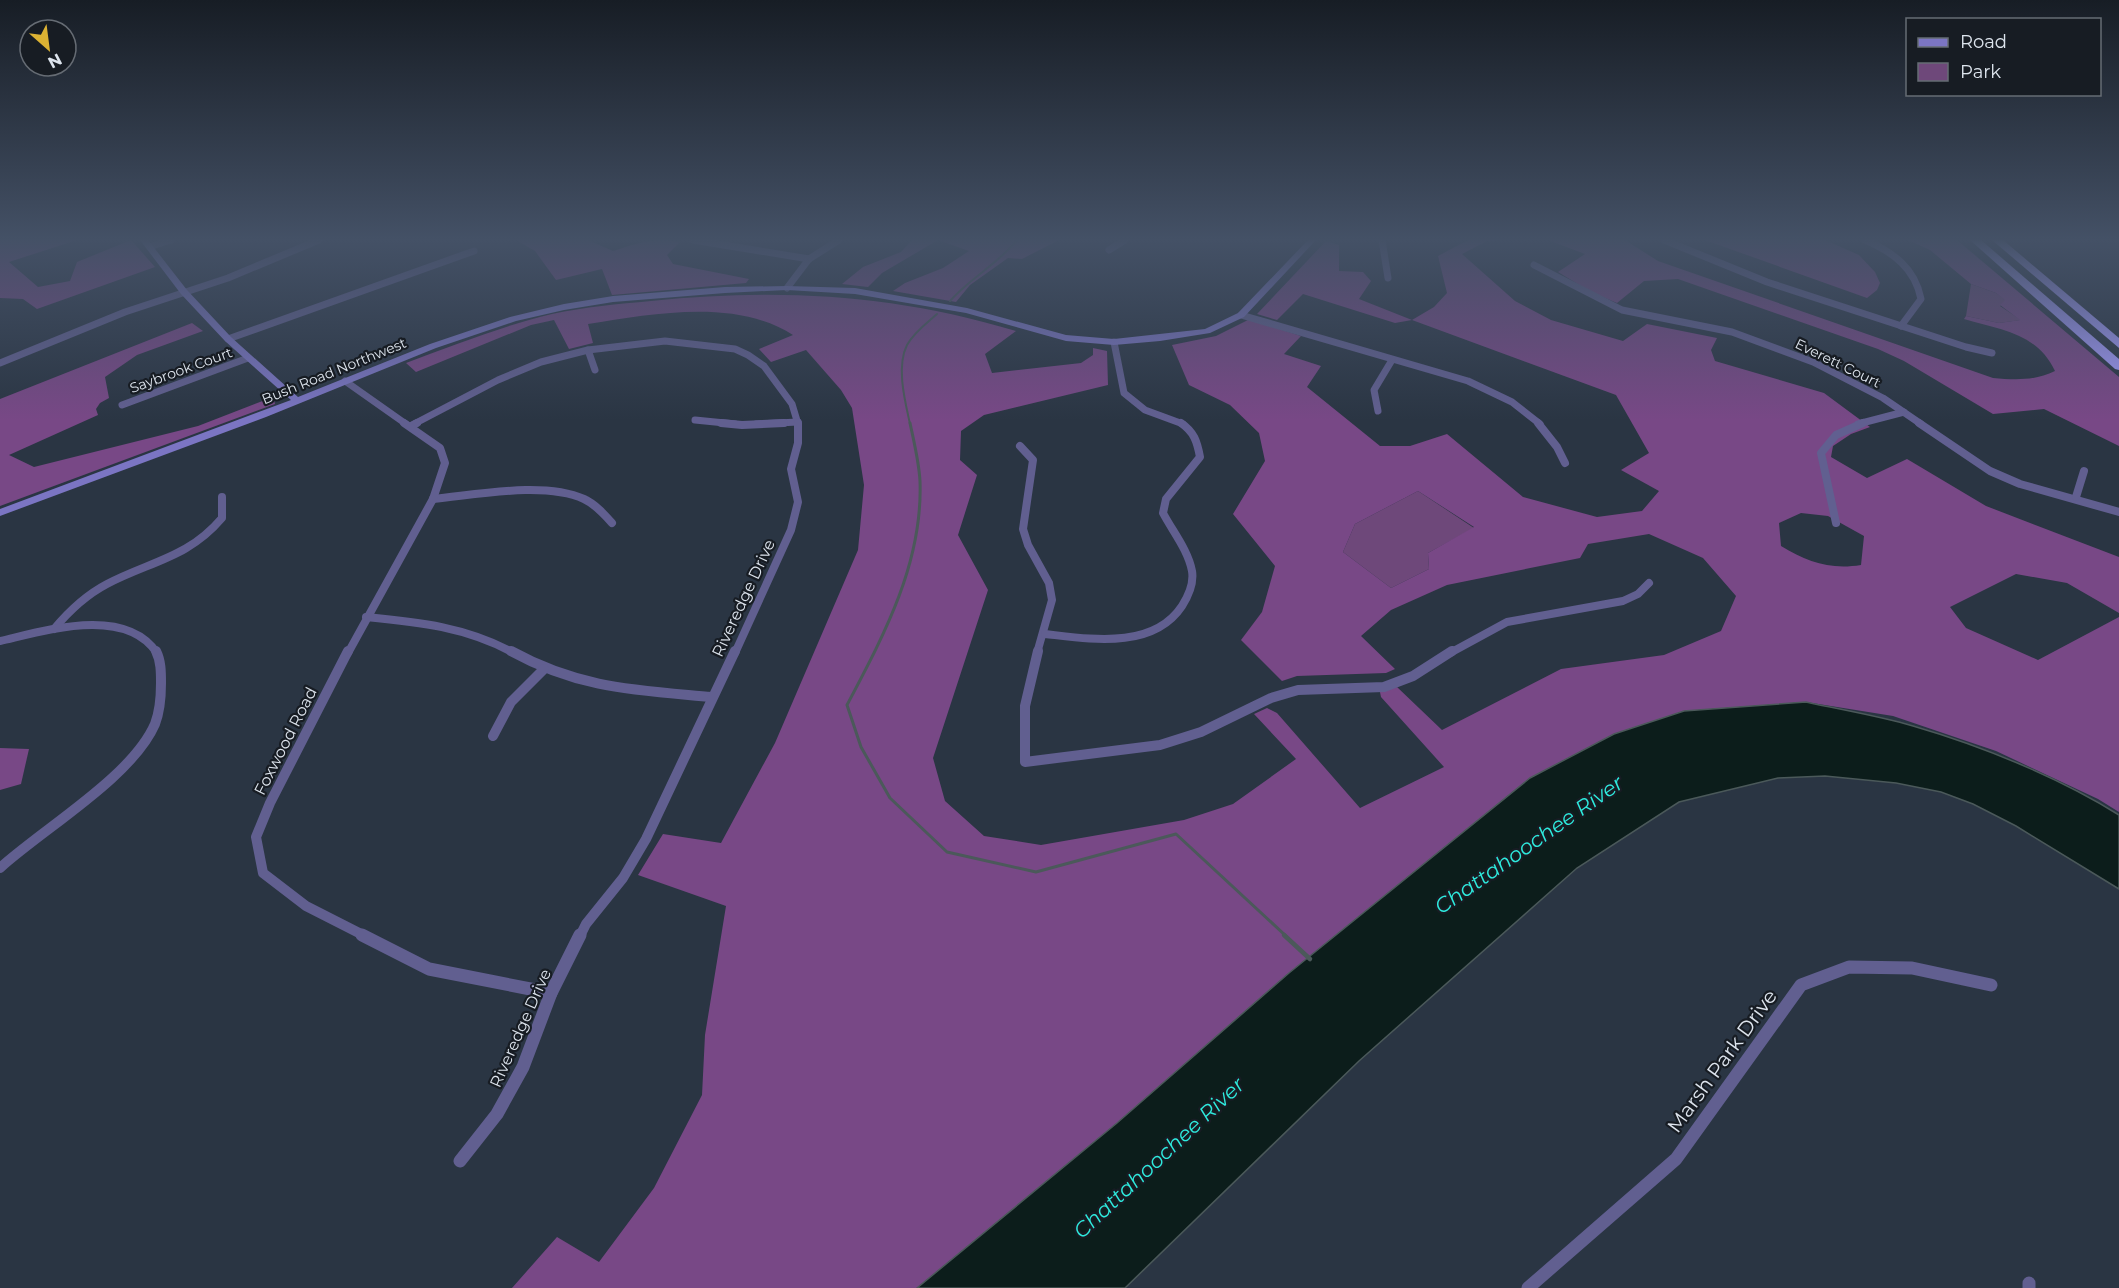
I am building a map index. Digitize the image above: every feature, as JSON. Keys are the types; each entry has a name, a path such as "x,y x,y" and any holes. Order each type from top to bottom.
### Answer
{"highway":[{"path":"2044,300 2119,366"},
{"path":"2068,300 2119,344"}],"street":[{"path":"0,363 160,300"},
{"path":"192,300 228,339 297,401"},
{"path":"228,339 337,300"},
{"name":"Bush Road Northwest","path":"0,513 489,327 564,307 614,300"},
{"name":"Bush Road Northwest","path":"914,300 967,311 1066,338 1114,342 1207,331 1240,315"},
{"path":"1254,300 1240,315 1468,381 1514,402 1528,412 1547,434 1565,463"},
{"name":"Everett Court","path":"1600,300 1623,310 1732,333 1813,362 1860,384 1990,471 2020,484 2119,512"},
{"path":"1822,300 1966,347 1992,353"},
{"path":"1901,326 1920,300"},
{"name":"Riveredge Drive","path":"411,426 498,380 541,362 588,350 665,341 735,349 764,366 792,404 798,422 798,443 791,469 798,502 776,566 646,839 623,878 586,924 551,993 523,1067 497,1114 460,1161"},
{"path":"1045,634 1105,640 1142,635 1171,620 1189,597 1193,574 1190,562 1163,513 1166,499 1200,457 1199,443 1187,424 1142,410 1131,402 1122,390 1114,342"},
{"path":"588,350 595,370"},
{"name":"Saybrook Court","path":"122,405 248,358"},
{"path":"1378,411 1373,403 1372,395 1378,378 1392,360"},
{"name":"Foxwood Road","path":"345,381 440,448 445,463 433,499 366,617 270,803 256,837 263,873 306,906 429,969 551,993"},
{"path":"1836,523 1821,453 1828,439 1846,428 1904,412"},
{"path":"695,420 742,425 798,422"},
{"path":"1020,446 1033,460 1024,536 1045,574 1052,599 1045,634 1032,669 1022,712 1025,762 1160,745 1201,732 1271,698 1298,690 1384,687 1413,676 1470,640 1507,622 1623,601 1638,594 1649,583"},
{"path":"2076,498 2084,471"},
{"path":"433,499 557,492 581,498 594,505 612,523"},
{"path":"54,629 72,606 109,583 188,551 222,518 222,497"},
{"path":"366,617 438,624 498,644 544,669 606,687 712,697"},
{"path":"0,641 83,623 108,625 128,632 153,645 161,659 162,706 153,730 138,751 97,789 25,844 0,868"},
{"path":"493,736 511,702 544,669"},
{"name":"Marsh Park Drive","path":"1528,1288 1676,1159 1801,985 1850,967 1912,968 1991,985"}],"green space":[{"path":"1968,300 2006,300 2000,306 2021,320 1999,323 1966,316"},
{"path":"1418,491 1474,528 1428,553 1429,569 1391,588 1343,552 1355,524"}],"shaded area":[{"path":"25,300 62,300 37,309"},
{"path":"661,300 863,300 925,309 1016,331 985,354 992,373 1081,363 1093,355 1093,348 1107,351 1108,385 984,415 961,431 960,460 977,475 958,535 988,590 933,758 945,801 984,836 1041,845 1184,820 1233,804 1296,759 1254,714 1267,708 1277,713 1360,808 1444,767 1381,697 1380,692 1397,687 1442,730 1561,669 1664,655 1721,631 1736,596 1703,558 1649,534 1588,544 1580,558 1447,585 1391,610 1361,636 1395,669 1386,673 1297,676 1282,681 1241,640 1262,612 1275,566 1233,514 1265,461 1259,433 1230,405 1189,385 1172,345 1216,336 1248,320 1301,336 1284,354 1321,366 1307,387 1380,446 1410,446 1447,434 1523,497 1597,517 1642,511 1659,491 1621,470 1649,453 1616,395 1412,320 1434,307 1440,300 1514,300 1551,320 1623,341 1647,324 1717,338 1711,350 1715,361 1824,393 1870,427 1851,434 1833,446 1831,457 1867,478 1907,459 1986,506 2119,557 2119,613 2067,583 2016,574 1950,607 1966,628 2038,660 2119,617 2119,812 2098,799 1996,751 1893,716 1806,702 1684,711 1614,734 1530,778 1289,973 1117,1123 917,1288 512,1288 557,1237 599,1262 654,1188 702,1095 705,1035 726,906 638,875 663,834 721,843 775,743 858,550 864,485 852,408 841,390 806,350 771,362 759,349 793,335 770,323 746,316 720,313 666,313 588,324 593,343 569,349 554,320 531,325 416,372 406,363 496,330 552,314","holes":["1418,491 1474,527 1428,553 1429,569 1391,588 1343,552 1355,524","1801,513 1828,516 1864,536 1861,565 1839,566 1819,563 1781,546 1779,523"]},
{"path":"1270,300 1297,300 1277,320 1257,314"},
{"path":"1322,300 1362,300 1412,320 1395,323"},
{"path":"1738,300 1770,300 1993,378 2025,379 2040,377 2055,371 2038,348 2017,335 1964,319 1966,316 1999,323 2020,320 2000,305 2005,300 2028,300 2119,377 2119,446 2044,409 1993,414 1904,361 1878,349"},
{"path":"192,323 203,331 137,355 105,377 109,398 100,403 96,409 98,415 9,455 34,467 198,426 273,397 275,404 0,506 0,399"},
{"path":"0,748 29,749 21,784 0,790"}],"water":[{"name":"Chattahoochee River","path":"1806,702 1900,722 1966,743 2045,775 2119,815 2119,889 2016,826 1973,804 1941,792 1896,783 1825,776 1778,778 1679,802 1577,868 1359,1061 1125,1288 917,1288 1117,1123 1289,973 1530,778 1614,734 1684,711"}],"waterway":[{"path":"910,424 902,384 904,354 913,336 937,314"},
{"path":"910,423 920,481 915,541 899,598 847,705 861,747 890,798 947,852 1036,872 1176,834 1286,936"},
{"path":"1284,935 1310,959"}]}
